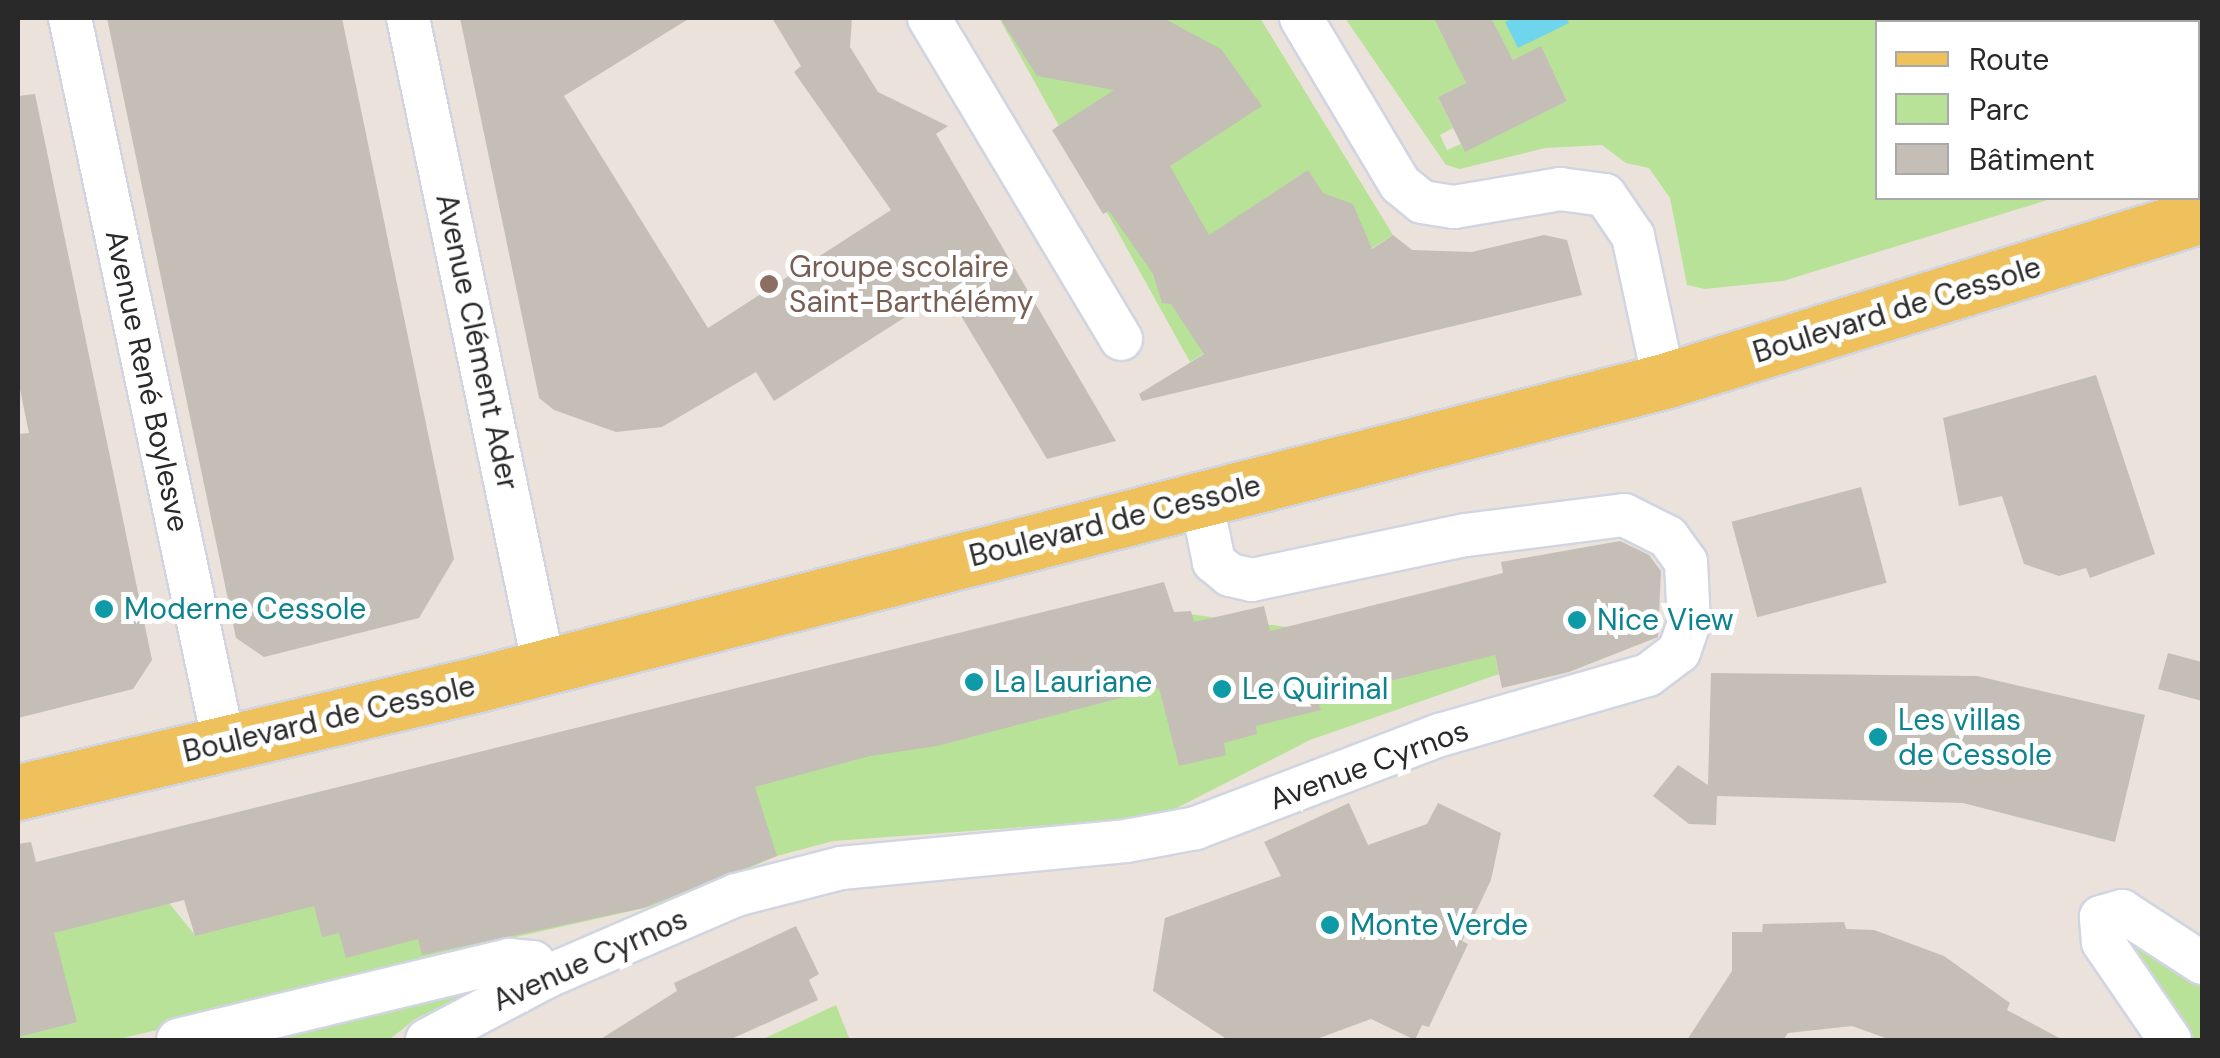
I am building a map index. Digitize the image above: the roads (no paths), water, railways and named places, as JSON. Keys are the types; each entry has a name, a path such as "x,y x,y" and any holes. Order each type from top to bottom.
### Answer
{"main road":[{"name":"Boulevard de Cessole","path":"18,792 544,667 1664,381 2202,214"}],"street":[{"name":"Avenue René Boylesve","path":"70,18 224,744"},
{"name":"Avenue Clément Ader","path":"408,18 544,667"},
{"path":"928,18 1121,340"},
{"path":"1301,18 1400,184 1422,202 1454,207 1560,189 1605,195 1633,236 1664,381"},
{"name":"Avenue Cyrnos","path":"426,1040 546,976 783,880 841,868 1126,842 1196,828 1440,734 1648,674 1679,652 1689,623 1686,562 1668,537 1624,515 1465,534 1252,580 1230,575 1214,562 1201,499"},
{"path":"2170,1040 2103,942 2100,916 2122,910 2202,963"},
{"path":"178,1040 509,960 534,962 546,976"}],"water":[{"path":"1514,18 1566,18 1569,23 1518,48 1505,22"}],"place":[{"name":"Groupe scolaire Saint-Barthélémy","path":"769,284"},
{"name":"Moderne Cessole","path":"104,609"},
{"name":"Nice View","path":"1577,620"},
{"name":"La Lauriane","path":"974,682"},
{"name":"Le Quirinal","path":"1222,689"},
{"name":"Les villas de Cessole","path":"1878,737"},
{"name":"Monte Verde","path":"1330,925"}]}
